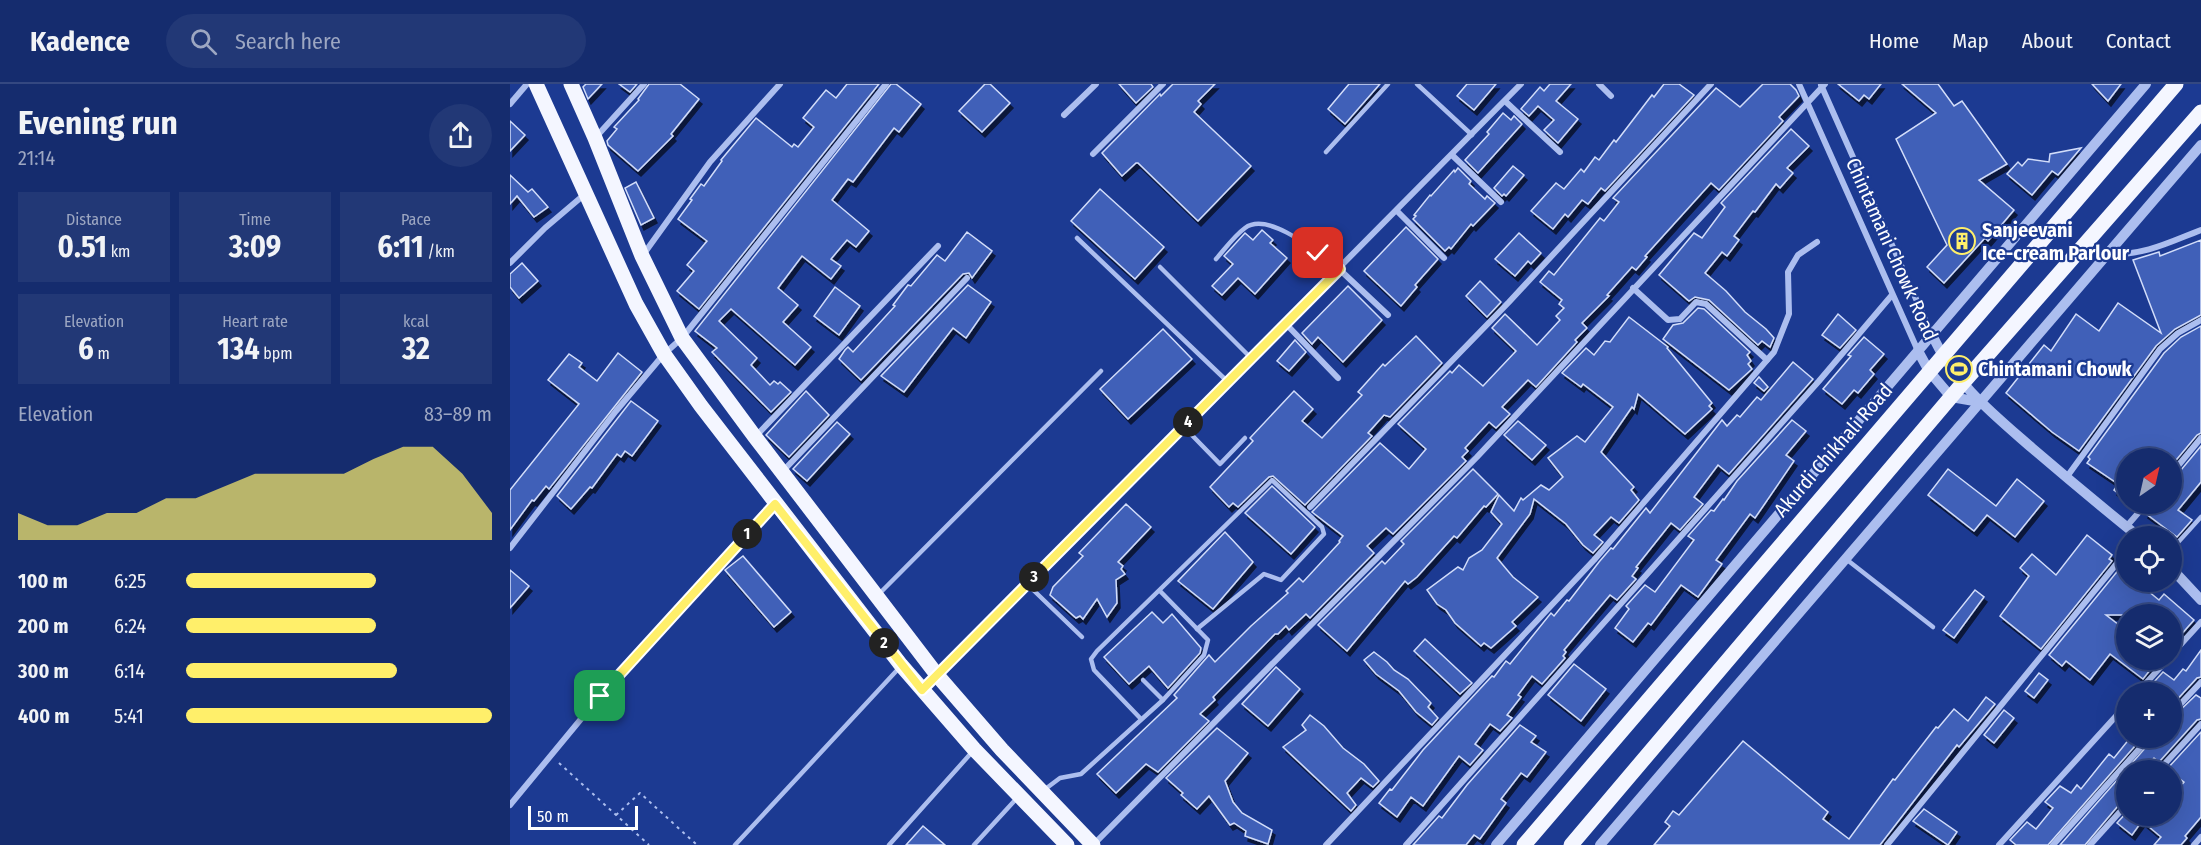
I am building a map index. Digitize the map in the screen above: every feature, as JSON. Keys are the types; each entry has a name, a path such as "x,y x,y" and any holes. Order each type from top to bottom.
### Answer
{"main road":[{"path":"536,84 636,304 664,354 775,504 901,665 974,749 1067,845"},
{"path":"571,84 642,256 682,338 937,675 1002,750 1093,845"},
{"name":"Akurdi Chikhali Road","path":"1524,845 2176,84"},
{"path":"1571,845 1962,384 2201,112"}],"street":[{"path":"510,104 527,84"},
{"path":"595,138 644,84"},
{"path":"642,256 710,162 780,84"},
{"path":"510,548 616,411 664,354 682,338 886,84"},
{"path":"1064,115 1096,84"},
{"path":"1093,154 1163,84"},
{"path":"922,690 1521,84"},
{"path":"1599,84 1611,96"},
{"path":"1310,507 1509,302 1711,84"},
{"name":"Chintamani Chowk Road","path":"1800,84 1918,351 1929,371 1951,397"},
{"path":"1496,845 2146,84"},
{"path":"1093,845 1477,457 1823,85"},
{"name":"Chintamani Chowk Road","path":"1823,85 1942,356 1962,384 1980,402 2125,526"},
{"path":"1505,101 1560,152"},
{"path":"1599,845 2201,145"},
{"path":"1452,155 1502,202"},
{"path":"510,263 545,228 586,194"},
{"path":"1397,211 1444,258"},
{"path":"2104,256 2153,250 2201,230"},
{"path":"1326,845 1594,560 1774,352 1790,315 1788,272 1798,255 1817,242"},
{"path":"755,437 938,246"},
{"path":"1340,269 1388,315"},
{"path":"782,471 967,278"},
{"path":"1633,288 1668,320 1680,319 1696,302 1706,304 1767,360"},
{"path":"1406,845 1893,295"},
{"path":"2066,478 2160,349 2178,333 2201,320"},
{"path":"1286,324 1338,378"},
{"path":"1951,397 1980,402"},
{"path":"2182,460 2201,438"},
{"path":"510,805 600,696 775,504"},
{"path":"2127,526 2137,514"},
{"path":"1887,845 2116,564"},
{"path":"2182,580 2201,600"},
{"path":"2182,643 2201,622"},
{"path":"2147,682 2158,670"},
{"path":"2182,702 2201,682"},
{"path":"1999,845 2116,716"},
{"path":"2168,760 2201,724"},
{"path":"2053,845 2141,748"},
{"path":"2090,845 2116,816"},
{"path":"2194,845 2201,837"}],"lane":[{"path":"1326,152 1388,84"},
{"path":"1417,84 1472,135"},
{"path":"1216,259 1245,228 1263,223 1278,228 1297,239 1340,269"},
{"path":"1077,238 1228,382"},
{"path":"1160,267 1251,358"},
{"path":"876,597 1101,371"},
{"path":"1183,426 1220,464 1245,438"},
{"path":"1141,719 1094,670 1091,659 1096,651 1272,480 1322,527 1324,534 1281,579 1264,574 1197,629"},
{"path":"2182,538 2201,517"},
{"path":"1846,559 1933,627"},
{"path":"1027,584 1082,637"},
{"path":"1042,791 1060,778 1081,774 1163,700 1204,655 1208,640 1160,591"},
{"path":"735,845 901,665"},
{"path":"1143,680 1163,700"},
{"path":"889,845 974,749"},
{"path":"974,845 1018,796"}],"path":[{"path":"550,755 649,845"},
{"path":"616,815 640,793 697,845"}],"building":[{"path":"586,84 602,84 588,99 583,87"},
{"path":"619,84 637,84 630,92"},
{"path":"649,84 680,84 699,99 671,134 673,136 638,171 608,145 607,141 617,129 614,127 639,100"},
{"path":"847,84 879,84 699,309 677,291 694,271 687,265 707,241 678,219 692,200 690,199 701,184 704,186 721,160 756,118 792,147 794,144 798,147 814,127 803,118 826,90 836,98"},
{"path":"891,84 896,84 921,104 899,132 894,128 853,182 848,179 832,200 869,231 856,247 847,240 831,259 841,266 831,279 802,256 778,288 798,305 783,322 811,347 795,365 731,309 719,321 757,358 751,365 770,385 774,381 778,384 780,382 791,392 771,412 712,352 717,348 695,331"},
{"path":"985,84 990,84 1010,103 982,132 959,111"},
{"path":"1119,84 1151,84 1153,87 1136,103"},
{"path":"1173,84 1215,84 1198,101 1201,104 1194,112 1251,166 1198,221 1138,163 1122,176 1102,153 1160,94 1161,96"},
{"path":"1349,84 1380,84 1345,124 1328,109"},
{"path":"1467,84 1496,84 1474,110 1457,96"},
{"path":"1550,84 1571,84 1556,101 1578,119 1558,143 1544,130 1554,120 1538,106 1529,116 1521,109 1540,87 1544,91"},
{"path":"1664,84 1679,84 1694,95 1605,191 1601,188 1588,204 1582,200 1568,217 1565,214 1553,229 1531,211 1556,183 1564,189 1581,169 1584,172 1595,157 1599,160 1614,140 1616,142 1652,95 1654,97"},
{"path":"1763,84 1790,84 1796,90 1799,96 1779,117 1783,121 1719,190 1711,183 1645,256 1647,257 1636,270 1632,267 1607,295 1609,296 1582,323 1587,328 1575,340 1577,342 1536,387 1528,380 1502,407 1510,414 1496,428 1489,422 1465,448 1468,451 1462,457 1466,461 1393,534 1386,528 1367,546 1374,553 1310,618 1306,614 1289,630 1286,626 1275,634 1213,697 1215,700 1200,714 1209,721 1158,772 1146,764 1116,793 1097,774 1177,698 1174,695 1209,655 1215,662 1288,593 1286,591 1299,578 1303,582 1340,542 1343,536 1312,512 1380,443 1409,469 1426,449 1398,424 1450,371 1452,373 1459,365 1483,386 1516,351 1492,328 1505,314 1537,345 1560,320 1556,316 1564,308 1559,304 1562,300 1540,282 1549,271 1554,275 1600,218 1604,221 1619,202 1613,198 1716,88 1740,107"},
{"path":"1838,84 1881,84 1869,99 1864,95 1859,101"},
{"path":"1902,84 1938,84 1954,106 1962,101 2007,164 1979,180 2014,210 1988,241 1985,238 1944,283 1927,267 1947,245 1896,139 1936,113"},
{"path":"2092,84 2121,84 2108,101"},
{"path":"1503,113 1511,120 1514,116 1522,124 1478,173 1465,160 1489,134 1487,132"},
{"path":"510,121 525,135 510,151"},
{"path":"1791,129 1809,146 1787,168 1793,173 1780,188 1776,184 1734,236 1739,240 1727,256 1722,252 1705,273 1774,338 1770,347 1762,341 1758,345 1709,300 1695,297 1689,301 1659,275 1694,233 1702,238 1725,207 1721,203"},
{"path":"2081,148 2058,175 2052,171 2032,195 2007,174 2018,162 2022,166 2028,159 2049,162 2050,154"},
{"path":"1513,166 1524,175 1506,196 1504,194 1502,196 1494,188"},
{"path":"1458,168 1471,181 1469,184 1485,199 1487,196 1495,203 1473,226 1471,224 1451,249 1449,247 1445,251 1413,219 1430,195"},
{"path":"510,175 528,192 532,189 548,207 534,217 517,196 510,204"},
{"path":"636,182 654,218 641,225 625,188"},
{"path":"1100,189 1164,247 1135,279 1071,221"},
{"path":"1406,227 1438,259 1415,285 1417,287 1401,306 1364,271"},
{"path":"1262,230 1273,240 1270,243 1287,258 1255,294 1238,278 1222,295 1212,286 1233,264 1224,256 1245,233 1253,240"},
{"path":"967,232 992,251 972,278 969,273 963,274 861,380 839,359 845,350 848,347 853,352 895,306 893,305 908,285 911,286 937,255 945,261"},
{"path":"1519,233 1541,253 1531,264 1528,261 1515,276 1495,259"},
{"path":"2201,240 2201,315 2175,329 2156,346 2079,451 2052,432 2006,393 2044,345 2051,351 2076,314 2099,331 2118,303 2161,333 2133,260 2159,252 2160,256"},
{"path":"522,263 538,281 519,298 510,287 510,274"},
{"path":"1480,281 1501,302 1487,317 1466,296"},
{"path":"968,285 991,302 966,338 953,328 904,392 881,376"},
{"path":"1348,286 1382,320 1343,362 1318,337 1312,344 1302,333"},
{"path":"835,287 860,306 839,335 814,316"},
{"path":"1698,308 1704,309 1750,352 1747,355 1751,361 1748,364 1752,369 1729,390 1663,339 1673,325 1683,323"},
{"path":"1838,314 1856,330 1840,348 1822,335"},
{"path":"1629,317 1668,347 1712,403 1709,406 1712,409 1685,434 1638,394 1634,409 1632,407 1601,452 1634,487 1631,490 1639,500 1619,523 1611,517 1594,535 1603,542 1593,553 1583,545 1566,524 1534,499 1530,514 1497,558 1513,577 1538,597 1512,622 1516,626 1491,648 1484,643 1481,646 1455,623 1427,590 1458,567 1463,570 1469,558 1482,550 1502,524 1491,512 1499,495 1514,511 1521,498 1523,500 1541,485 1549,490 1563,477 1548,458 1577,436 1585,442 1613,407 1583,384 1581,387 1562,373 1586,348 1594,355 1605,341 1610,342"},
{"path":"2201,326 2201,433 2182,453 2182,448 2116,448 2116,483 2087,463 2090,459 2088,457 2164,353 2181,337"},
{"path":"1163,329 1192,359 1128,419 1100,389"},
{"path":"1416,336 1442,363 1390,417 1384,415 1368,433 1372,436 1305,505 1273,476 1269,477 1238,507 1233,503 1229,507 1210,487 1253,441 1250,438 1294,391 1313,409 1302,421 1322,438 1362,395 1358,392 1383,364 1385,366"},
{"path":"1864,337 1884,354 1870,370 1874,374 1858,393 1854,390 1842,404 1823,389"},
{"path":"1295,340 1306,352 1289,371 1277,361"},
{"path":"618,353 642,372 549,489 546,486 534,501 532,500 510,530 510,490 579,404 548,380 569,354 582,363 579,367 597,381"},
{"path":"1793,362 1813,379 1729,474 1718,465 1694,497 1703,504 1680,530 1671,523 1636,567 1638,568 1632,576 1636,579 1617,600 1610,595 1564,650 1565,658 1542,684 1532,676 1518,695 1521,697 1507,715 1512,718 1500,731 1490,724 1475,744 1483,750 1470,765 1459,756 1423,806 1411,797 1397,817 1379,803 1423,750 1492,676 1494,677 1506,661 1510,664 1551,613 1554,616 1567,600 1569,601 1646,508 1650,513 1722,420 1727,426 1737,415 1740,417 1757,397 1761,400"},
{"path":"1759,377 1768,387 1764,391 1754,383"},
{"path":"806,391 829,415 789,457 766,435"},
{"path":"631,401 658,421 632,456 625,451 621,457 617,454 592,488 590,487 571,509 557,496"},
{"path":"1792,420 1806,431 1786,455 1794,461 1755,518 1750,514 1716,560 1722,564 1698,597 1681,585 1651,625 1648,623 1633,642 1615,628 1629,609 1626,606 1645,585 1655,592 1694,540 1688,536 1711,510 1714,511 1724,500 1737,481"},
{"path":"1518,421 1546,445 1532,460 1504,435"},
{"path":"837,422 850,434 807,481 793,469"},
{"path":"2201,446 2201,482 2182,505 2182,469"},
{"path":"1473,469 1498,494 1486,507 1484,506 1457,538 1454,536 1417,577 1408,584 1405,581 1347,651 1318,625 1382,561 1385,564 1404,544 1401,541"},
{"path":"1948,469 1996,506 2017,479 2044,501 2015,537 1987,515 1974,531 1928,495"},
{"path":"1272,486 1315,527 1291,554 1245,513"},
{"path":"1126,504 1151,527 1118,562 1123,566 1121,569 1125,574 1116,580 1117,603 1107,617 1097,599 1083,619 1080,616 1076,618 1050,595 1053,587 1083,556 1079,553"},
{"path":"2182,513 2192,520 2182,531 2182,526 2162,526 2146,514"},
{"path":"1225,532 1253,562 1213,609 1178,581"},
{"path":"2087,535 2112,555 2109,559 2112,561 2041,649 2000,616 2029,576 2020,568 2032,554 2056,575"},
{"path":"743,556 791,612 774,627 725,570"},
{"path":"510,570 529,586 510,608"},
{"path":"2116,573 2116,592 2149,592 2159,600 2164,594 2176,604 2116,604 2116,615 2106,615 2116,623 2116,659 2110,654 2090,680 2066,661 2062,666 2049,655"},
{"path":"1975,590 1984,597 1954,638 1943,630"},
{"path":"2182,610 2194,620 2182,634"},
{"path":"1152,612 1163,623 1172,614 1201,648 1200,653 1168,688 1149,666 1129,684 1104,657"},
{"path":"1425,639 1472,683 1460,694 1414,651"},
{"path":"2201,650 2201,677 2197,678 2182,694 2182,682 2154,682 2163,672 2174,680 2183,669 2186,671"},
{"path":"1374,652 1408,679 1431,703 1428,707 1438,718 1432,725 1416,712 1399,691 1376,674 1364,660"},
{"path":"1574,664 1606,689 1581,721 1548,695"},
{"path":"1276,667 1300,689 1268,726 1242,704"},
{"path":"2131,670 2150,670 2143,679"},
{"path":"2039,673 2048,680 2034,698 2025,691"},
{"path":"2196,695 2201,698 2201,719 2197,720 2182,737 2182,708"},
{"path":"1986,697 1995,704 1959,747 1957,745 1880,845 1654,845 1670,826 1665,822 1673,811 1679,815 1743,741 1828,812 1823,819 1849,839 1893,779 1895,780 1936,727 1938,728 1954,709 1968,721"},
{"path":"2004,710 2014,718 1994,743 1984,735"},
{"path":"1310,715 1324,726 1343,748 1364,764 1379,781 1373,787 1361,778 1347,793 1356,805 1351,811 1283,747 1306,730 1302,725"},
{"path":"1520,725 1536,736 1531,742 1546,752 1527,777 1521,773 1501,799 1506,803 1480,839 1474,835 1466,845 1413,845 1439,816 1442,818 1467,785"},
{"path":"1217,728 1248,753 1225,781 1233,802 1242,813 1272,830 1268,844 1245,836 1246,831 1234,823 1230,825 1209,796 1197,809 1166,778"},
{"path":"2201,732 2201,817 2185,836 2187,838 2181,845 2154,845 2161,837 2148,826 2182,826 2182,784 2184,782 2182,780 2182,760 2175,760"},
{"path":"2122,748 2133,748 2123,760 2116,760 2116,768 2048,845 2016,845 2010,840 2027,822 2036,829 2053,808 2045,802 2060,786 2071,793 2077,785 2081,789 2109,754 2114,758"},
{"path":"2145,748 2172,748 2161,760 2154,758 2152,760 2135,760"},
{"path":"2116,781 2116,808 2085,845 2060,845"},
{"path":"1924,809 1957,832 1948,845 1913,821"},
{"path":"923,826 945,845 906,845"},
{"path":"2121,826 2138,826 2132,835"}],"place":[{"name":"Sanjeevani Ice-cream Parlour","path":"1962,241"},
{"name":"Chintamani Chowk","path":"1959,369"}],"route":[{"path":"600,696 775,504 922,690 1340,269 1318,253"}]}
